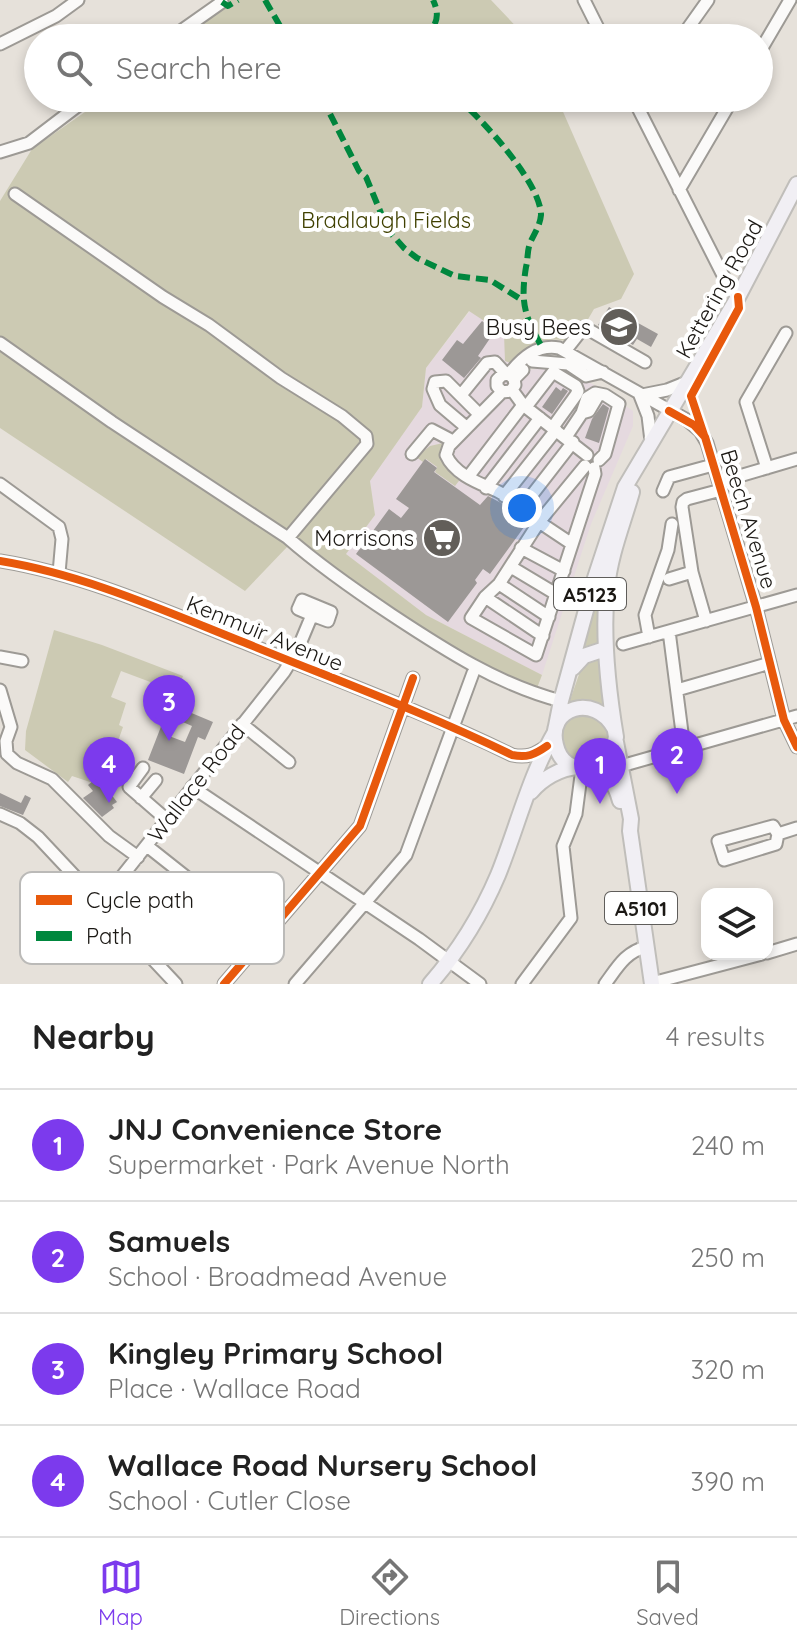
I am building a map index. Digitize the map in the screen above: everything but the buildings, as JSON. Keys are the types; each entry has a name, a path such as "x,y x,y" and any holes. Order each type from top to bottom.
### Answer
{"main road":[{"name":"Kettering Road","path":"430,984 484,905 555,729 625,487 738,297 797,184"},
{"name":"Kettering Road","path":"615,733 605,649 607,588 638,467"},
{"path":"571,671 584,656 605,649"},
{"path":"586,707 603,713 615,733 614,746 605,761 583,768 562,758 555,742 555,729 570,711 586,707"},
{"name":"A5101","path":"615,733 631,819 630,831"},
{"name":"Kettering Road","path":"526,799 547,777 583,768"},
{"name":"A5101","path":"583,768 614,782 630,831 652,984"}],"street":[{"path":"40,24 78,0"},
{"path":"584,0 596,24"},
{"path":"691,24 708,0"},
{"path":"773,29 790,0"},
{"path":"191,24 222,2"},
{"path":"0,44 24,32"},
{"path":"0,152 29,143 70,112"},
{"path":"641,112 729,287 738,297"},
{"path":"679,190 725,112"},
{"path":"15,194 163,297 209,325 281,378 342,416 368,439 288,538"},
{"path":"509,382 533,350 550,346 565,351 584,327 645,362"},
{"path":"767,468 746,402 786,333"},
{"path":"0,343 112,422 288,538 313,560 440,647 481,671 561,701"},
{"path":"543,349 453,441 446,455 468,477 504,496 572,544"},
{"name":"Beech Avenue","path":"565,351 700,431 756,607 784,720 797,747"},
{"path":"532,361 568,364 586,376 603,372"},
{"path":"461,395 487,363 495,362 524,406 570,440 591,462"},
{"path":"468,477 553,372 576,386 578,391 504,496"},
{"path":"466,427 440,405 433,389 435,382 446,381 479,414"},
{"path":"651,441 648,416 640,394 667,390 687,382"},
{"path":"521,509 570,440 582,413 589,411 599,394 619,404 605,454 591,462 539,522 499,584 485,597 471,618 536,655 572,544 591,462"},
{"path":"486,488 540,418"},
{"path":"412,454 432,430 453,441"},
{"path":"706,621 692,572 683,502 797,459"},
{"path":"663,491 669,477 713,465"},
{"path":"0,484 59,527 62,539 59,573"},
{"path":"649,637 645,615 668,550 672,524"},
{"path":"521,548 564,571"},
{"name":"Kenmuir Avenue","path":"0,561 59,573 291,662 403,707 538,768 621,766 797,716"},
{"path":"511,567 556,594"},
{"path":"669,579 692,572"},
{"path":"499,584 549,617"},
{"path":"623,644 797,595"},
{"path":"485,597 543,636"},
{"name":"Wallace Road","path":"126,872 291,662 312,615"},
{"path":"669,631 684,748"},
{"path":"0,657 22,661"},
{"path":"677,690 770,663"},
{"path":"460,667 489,681"},
{"path":"295,984 406,855 473,673"},
{"path":"284,915 360,826 413,678"},
{"path":"0,690 10,722 7,754 17,763 52,779 109,836 138,857"},
{"path":"242,724 289,762"},
{"path":"512,755 535,755 547,746"},
{"path":"143,768 128,786 167,820"},
{"path":"522,984 571,918 563,846 576,814 583,768"},
{"path":"141,798 156,780"},
{"path":"192,787 480,984"},
{"path":"0,814 20,823 38,837 70,872"},
{"path":"773,826 778,834 776,844 724,860 718,841 773,826"},
{"path":"778,834 797,828"},
{"path":"147,846 180,872"},
{"path":"773,951 797,944"},
{"path":"605,984 624,958 646,947"},
{"path":"652,984 739,960"},
{"path":"157,964 176,984"},
{"path":"224,984 241,964"}],"shaded area":[{"path":"470,311 504,334 513,364 531,370 562,364 633,411 633,426 591,524 542,675 426,615 346,554 375,515 370,481 422,407 426,368"}],"green space":[{"path":"227,0 491,0 514,24 202,24 229,3"},
{"name":"Bradlaugh Fields","path":"85,112 563,112 634,274 621,299 594,309 587,321 573,326 565,341 542,341 513,364 505,361 504,334 469,311 426,368 422,407 370,481 375,515 346,554 426,615 542,675 534,696 500,684 436,651 288,546 245,591 0,428 0,201 32,149"},
{"path":"443,443 462,477 455,486 435,472 437,467 426,459 423,462 416,457 430,446"},
{"path":"598,580 603,582 598,646 582,652"},
{"path":"54,630 183,676 177,692 121,671 111,697 126,703 119,725 123,727 104,781 98,776 90,782 72,776 68,782 25,750 26,731"},
{"path":"598,655 606,709 568,706 583,663"},
{"path":"584,714 601,721 608,738 601,755 584,762 567,755 560,738 567,721"}],"marked path":[{"path":"222,2 228,6 238,0"},
{"path":"265,0 279,24"},
{"path":"433,0 437,12 434,24"},
{"path":"329,112 359,171 366,177 388,230 404,248 417,258 455,276 490,280 522,300"},
{"path":"472,112 521,169 538,202 541,215 529,246 524,301 528,319 543,349"}],"cycle path":[{"path":"704,435 691,396 739,308 738,297"},
{"path":"669,411 694,425 705,437 756,607 784,720 797,747"},
{"path":"0,561 64,575 157,607 414,711 512,755 530,755 547,746"},
{"path":"284,914 360,826 413,678"},
{"path":"224,984 241,964"}],"place":[{"name":"Busy Bees","path":"619,327"},
{"name":"Morrisons","path":"442,538"},
{"name":"Kingley Primary School","path":"169,741"},
{"name":"Samuels","path":"677,794"},
{"name":"Wallace Road Nursery School","path":"109,803"},
{"name":"JNJ Convenience Store","path":"600,804"}]}
